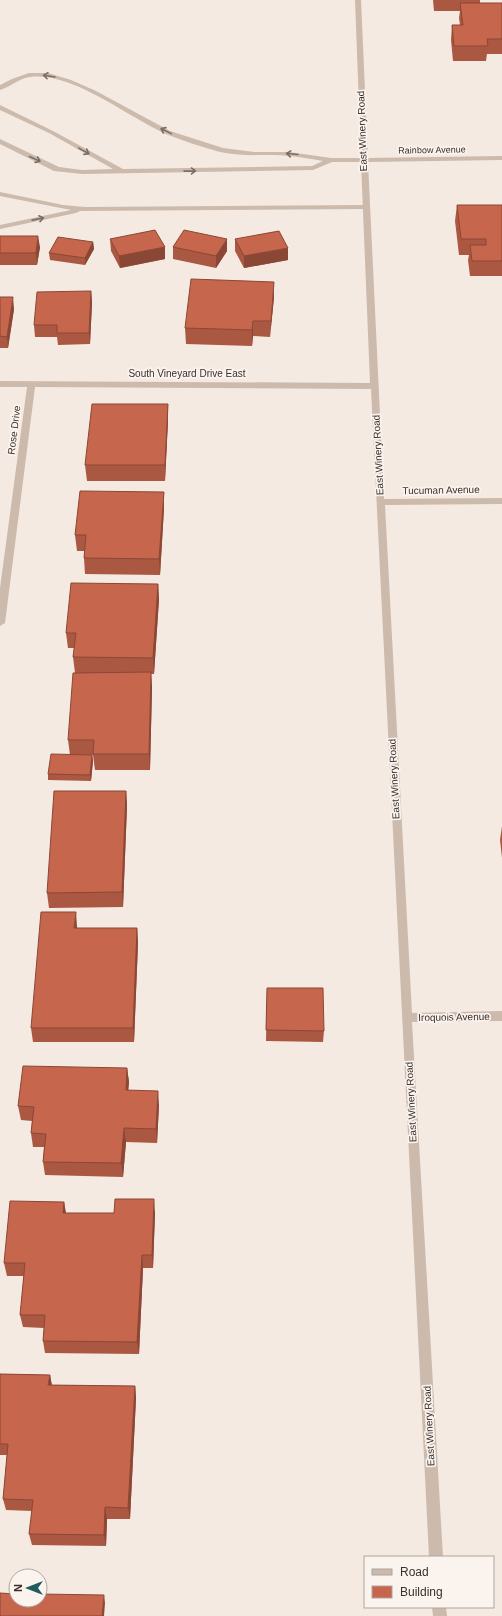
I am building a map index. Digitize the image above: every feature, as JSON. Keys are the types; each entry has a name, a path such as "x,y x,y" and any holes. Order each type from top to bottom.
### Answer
{"street":[{"name":"East Winery Road","path":"358,0 365,207 436,1556"},
{"name":"Rainbow Avenue","path":"0,88 14,80 30,75 48,75 69,81 168,132 197,143 222,150 254,154 289,154 331,160 502,158"},
{"path":"0,107 51,132 122,171"},
{"path":"0,141 57,169 82,172 313,168 331,160"},
{"path":"0,194 63,207 85,209 365,207"},
{"path":"0,227 85,209"},
{"name":"South Vineyard Drive East","path":"0,384 374,386"},
{"name":"Rose Drive","path":"0,623 31,384"},
{"name":"Tucuman Avenue","path":"380,502 502,501"},
{"name":"Iroquois Avenue","path":"407,1018 502,1016"}],"building":[{"path":"460,3 502,3 502,39 487,39 488,46 454,46 452,25 463,25"},
{"path":"457,205 502,205 502,261 472,261 470,245 486,245 486,239 461,239"},
{"path":"155,230 165,247 119,256 110,239"},
{"path":"184,230 227,239 216,256 173,247"},
{"path":"279,231 288,248 244,256 235,239"},
{"path":"0,236 38,236 36,253 0,253"},
{"path":"58,237 93,242 85,258 49,253"},
{"path":"191,279 274,282 271,321 253,321 252,330 185,328"},
{"path":"91,291 89,333 57,333 57,325 34,325 37,292"},
{"path":"0,297 13,297 7,337 0,336"},
{"path":"92,404 168,404 165,465 85,465"},
{"path":"80,491 164,492 159,559 84,558 86,535 75,535"},
{"path":"71,583 158,584 153,658 73,657 76,633 66,633"},
{"path":"151,672 149,754 93,754 94,740 68,740 73,673"},
{"path":"51,754 92,755 90,775 48,774"},
{"path":"54,791 126,791 122,892 47,893"},
{"path":"41,912 76,912 74,928 137,928 133,1028 31,1028"},
{"path":"267,988 323,988 324,1031 266,1030"},
{"path":"23,1066 127,1068 126,1090 158,1091 156,1129 124,1128 121,1163 43,1162 46,1134 31,1133 34,1107 18,1106"},
{"path":"115,1199 154,1199 152,1255 142,1255 137,1342 43,1341 45,1315 20,1315 25,1263 4,1263 10,1201 64,1202 63,1213 114,1213"},
{"path":"0,1374 50,1375 48,1385 135,1386 128,1508 105,1507 104,1535 29,1534 33,1500 3,1499 8,1444 0,1444"},
{"path":"0,1593 8,1594 8,1608 48,1608 48,1594 104,1595 102,1616 0,1616"}]}
